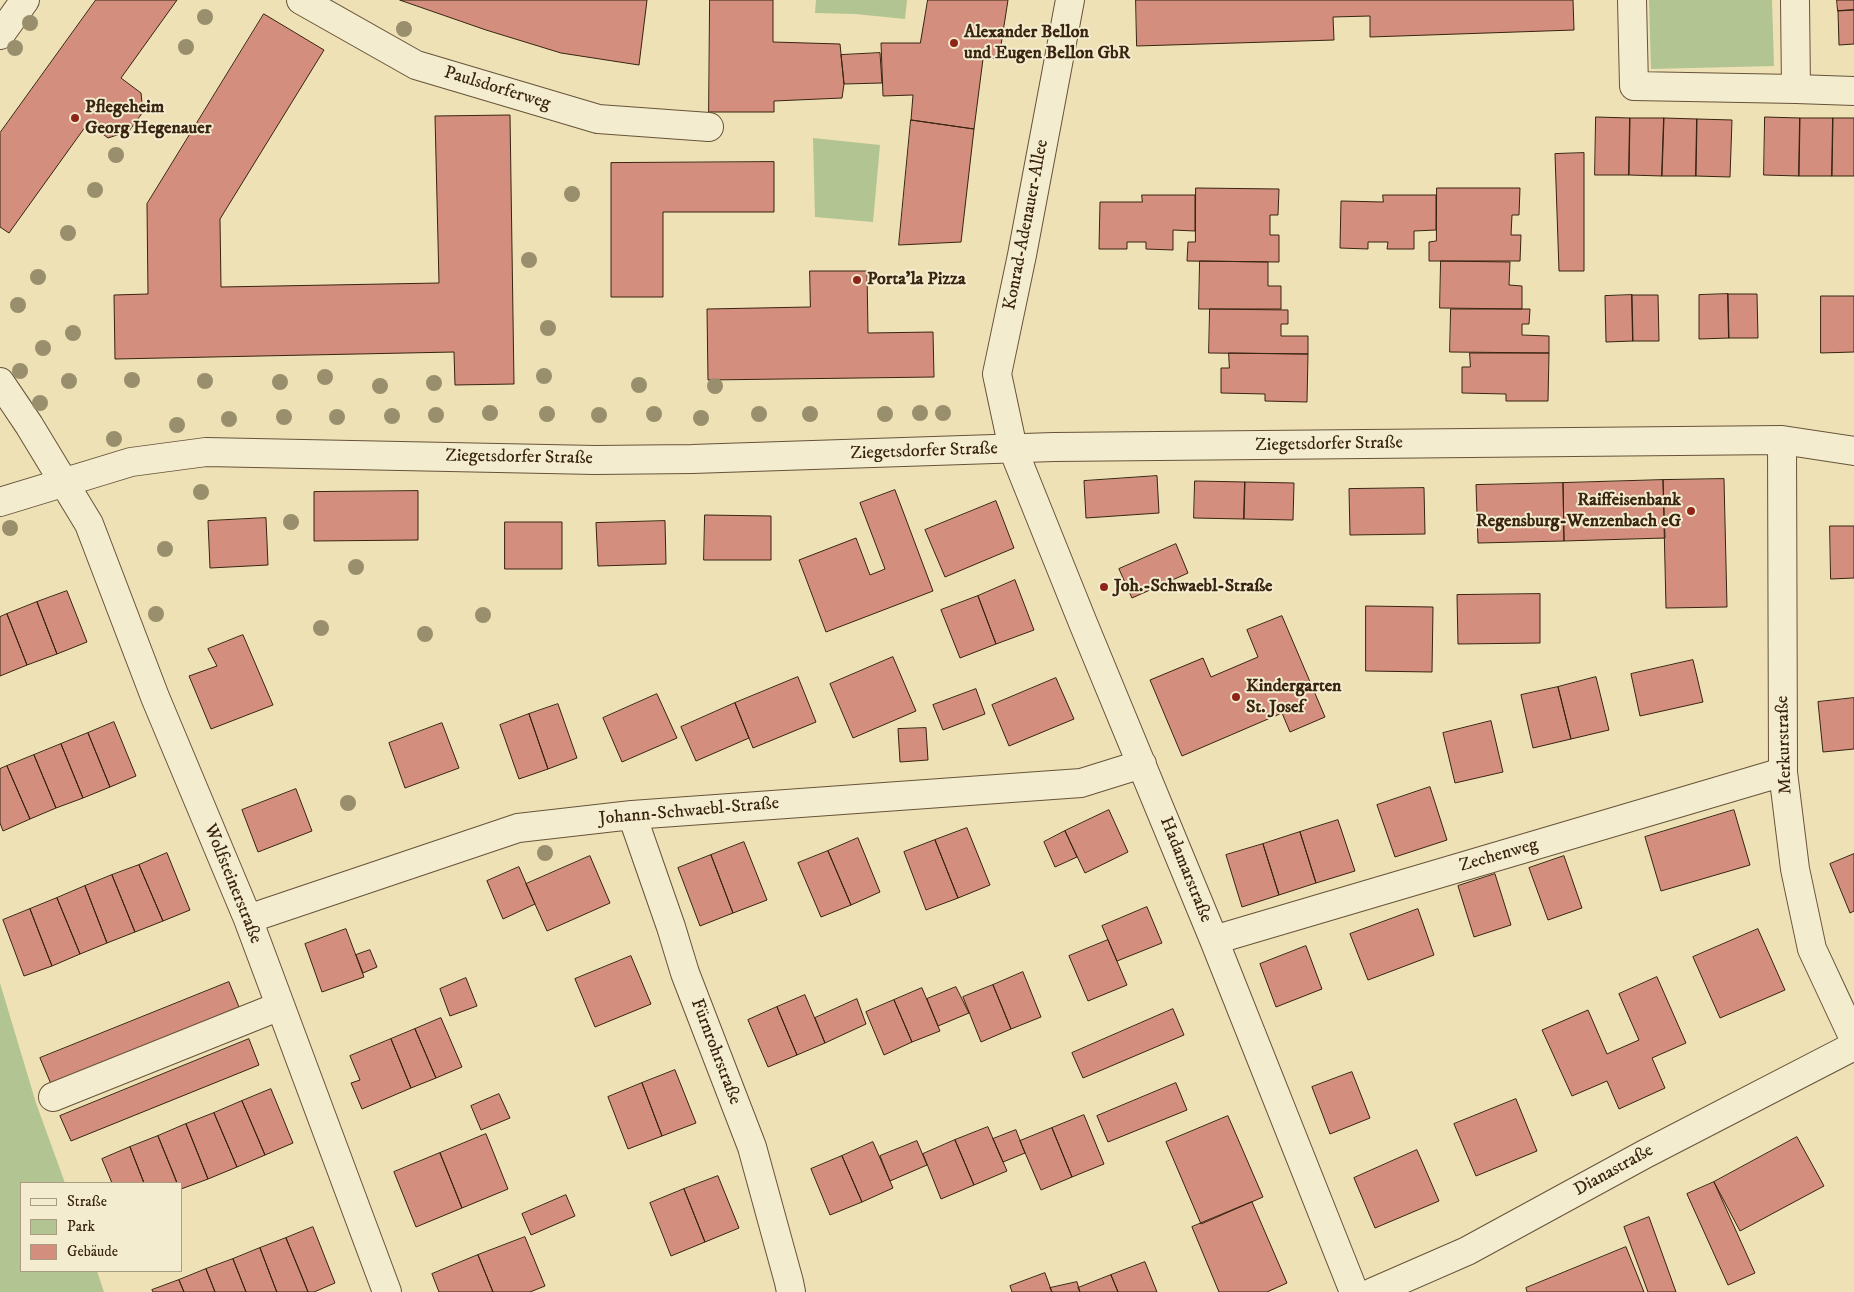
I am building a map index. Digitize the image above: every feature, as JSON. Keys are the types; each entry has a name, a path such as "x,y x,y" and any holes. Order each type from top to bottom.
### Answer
{"street":[{"path":"0,36 25,0"},
{"name":"Paulsdorferweg","path":"301,0 416,65 598,119 710,127"},
{"name":"Konrad-Adenauer-Allee","path":"1013,449 997,374 1022,255 1070,0"},
{"path":"1632,0 1634,86 1796,88 1854,91"},
{"path":"1795,0 1796,88"},
{"name":"Wolfsteinerstraße","path":"0,382 29,425 89,524 96,540 155,697 248,919 345,1174 387,1292"},
{"name":"Ziegetsdorfer Straße","path":"0,502 131,462 206,452 595,460 702,459 1013,449 1782,440 1854,451"},
{"name":"Merkurstraße","path":"1782,440 1783,772 1795,869 1812,949 1854,1039"},
{"name":"Hadamarstraße","path":"1013,449 1082,623 1214,940 1354,1292"},
{"name":"Johann-Schwaebl-Straße","path":"248,919 518,828 632,815 1081,784 1142,764"},
{"name":"Zechenweg","path":"1214,940 1783,772"},
{"name":"Fürnrohrstraße","path":"632,815 688,981 752,1147 790,1282 791,1292"},
{"path":"53,1098 280,1006"},
{"name":"Dianastraße","path":"1373,1292 1467,1251 1645,1154 1854,1046"}],"green space":[{"path":"816,0 907,0 905,19 855,14 815,13"},
{"path":"1649,0 1772,0 1774,66 1651,69"},
{"path":"813,138 880,145 873,222 815,217"},
{"path":"0,983 36,1103 65,1182 20,1182 20,1272 97,1272 104,1292 0,1292"}],"building":[{"name":"Pflegeheim Georg Hegenauer","path":"96,0 177,0 121,78 141,93 143,112 129,131 108,138 88,123 9,233 0,227 0,133"},
{"path":"400,0 647,0 639,65 561,53 486,30"},
{"path":"710,0 773,0 773,42 840,44 844,84 842,98 774,101 774,112 709,112"},
{"path":"928,0 1008,0 999,58 983,59 974,129 911,120 913,95 883,96 881,43 920,43"},
{"path":"1136,0 1573,0 1574,30 1370,37 1370,16 1333,17 1334,40 1137,46"},
{"path":"1837,0 1854,0 1854,10 1838,11"},
{"path":"1854,10 1854,44 1839,45 1838,11"},
{"path":"264,14 324,50 220,219 221,287 439,283 435,116 510,115 514,384 455,385 454,352 115,359 114,295 148,294 147,204"},
{"path":"880,53 882,83 844,84 841,55"},
{"path":"1596,117 1630,118 1629,175 1595,175"},
{"path":"1765,117 1800,118 1799,176 1764,175"},
{"path":"1630,118 1664,118 1662,176 1629,175"},
{"path":"1664,118 1697,119 1696,176 1662,176"},
{"path":"1800,118 1833,118 1832,176 1799,176"},
{"path":"1833,118 1854,118 1854,176 1832,176"},
{"path":"1697,119 1732,120 1730,177 1696,176"},
{"path":"911,120 974,129 961,242 899,245"},
{"path":"1584,153 1584,271 1559,271 1555,154"},
{"path":"774,162 774,212 663,212 663,297 611,297 611,163"},
{"path":"1196,188 1279,189 1278,215 1270,215 1270,235 1279,235 1279,262 1187,261 1188,242 1195,242"},
{"path":"1437,188 1520,188 1519,215 1512,215 1511,235 1521,235 1520,261 1429,261 1429,242 1436,241"},
{"path":"1142,195 1195,195 1195,231 1173,230 1173,250 1146,249 1146,242 1127,242 1127,249 1099,249 1100,202 1142,202"},
{"path":"1383,195 1436,195 1436,230 1414,231 1414,249 1387,249 1388,242 1368,242 1368,249 1340,248 1341,201 1383,202"},
{"path":"1200,261 1268,262 1268,286 1281,286 1281,309 1199,309"},
{"path":"1441,261 1510,262 1509,285 1522,286 1522,309 1440,308"},
{"path":"810,271 867,271 868,333 933,332 934,377 708,380 707,309 810,307"},
{"path":"1728,294 1729,338 1699,339 1699,295"},
{"path":"1728,294 1757,294 1758,338 1729,338"},
{"path":"1632,295 1658,295 1659,341 1633,341"},
{"path":"1632,295 1633,341 1606,342 1605,296"},
{"path":"1821,296 1854,296 1854,352 1821,353"},
{"path":"1210,309 1288,310 1288,324 1281,324 1281,336 1308,336 1308,354 1209,353"},
{"path":"1451,309 1530,309 1529,324 1522,324 1522,335 1549,336 1549,353 1450,352"},
{"path":"1229,353 1308,354 1307,402 1265,401 1265,394 1221,393 1221,368 1229,368"},
{"path":"1470,353 1549,353 1548,401 1506,401 1506,394 1462,393 1462,367 1470,367"},
{"path":"1157,476 1159,513 1086,518 1084,481"},
{"path":"1724,479 1727,607 1666,608 1663,480"},
{"path":"1663,480 1665,538 1564,541 1563,483"},
{"path":"1195,481 1245,482 1244,519 1194,518"},
{"path":"1245,482 1294,483 1293,520 1244,519"},
{"path":"1563,483 1564,541 1478,543 1476,485"},
{"path":"1424,488 1425,534 1350,535 1349,489"},
{"path":"895,490 933,591 826,632 799,560 856,538 870,575 885,569 860,503"},
{"path":"418,491 418,540 314,541 314,492"},
{"path":"996,501 1014,548 945,577 925,530"},
{"path":"705,515 771,516 771,560 704,560"},
{"path":"266,518 268,565 210,568 208,521"},
{"path":"665,521 666,564 598,566 596,523"},
{"path":"505,522 562,522 562,569 505,569"},
{"path":"1830,526 1854,526 1854,578 1831,579"},
{"path":"1176,544 1188,573 1132,598 1119,569"},
{"path":"1015,580 1034,630 996,644 978,596"},
{"path":"67,591 87,642 57,654 37,602"},
{"path":"1540,594 1540,643 1458,644 1457,595"},
{"path":"978,596 996,644 960,658 941,610"},
{"path":"37,602 57,654 27,665 7,614"},
{"path":"1366,606 1433,607 1432,672 1366,671"},
{"path":"7,614 27,665 0,676 0,617"},
{"name":"Kindergarten St. Josef","path":"1282,616 1325,717 1290,732 1282,713 1182,756 1150,680 1203,658 1211,677 1258,657 1247,630"},
{"path":"243,635 273,705 211,729 189,676 217,666 208,649"},
{"path":"893,657 916,711 853,738 830,684"},
{"path":"1693,660 1703,702 1640,716 1631,674"},
{"path":"798,677 816,722 753,748 735,703"},
{"path":"1596,677 1609,730 1571,739 1558,687"},
{"path":"1056,678 1074,719 1009,746 992,705"},
{"path":"1558,687 1571,739 1533,748 1521,695"},
{"path":"976,689 985,714 943,730 933,705"},
{"path":"657,694 677,738 622,762 603,718"},
{"path":"1854,698 1854,749 1823,752 1818,702"},
{"path":"735,703 749,738 696,761 681,727"},
{"path":"558,704 577,758 548,769 529,714"},
{"path":"529,714 548,769 519,779 500,725"},
{"path":"1491,721 1503,772 1455,783 1443,733"},
{"path":"114,722 136,776 110,787 88,733"},
{"path":"442,723 459,768 405,788 389,743"},
{"path":"926,728 928,760 900,762 898,729"},
{"path":"88,733 110,787 83,798 61,744"},
{"path":"61,744 83,798 56,808 34,755"},
{"path":"34,755 56,808 30,819 7,766"},
{"path":"7,766 30,819 3,831 0,823 0,769"},
{"path":"1430,787 1447,840 1395,857 1377,805"},
{"path":"296,789 312,831 258,852 242,810"},
{"path":"1109,810 1128,852 1085,873 1065,831"},
{"path":"1734,810 1750,865 1661,891 1645,837"},
{"path":"1338,820 1355,871 1316,883 1300,832"},
{"path":"967,828 990,885 958,898 935,840"},
{"path":"1065,831 1077,857 1055,867 1044,842"},
{"path":"1300,832 1316,883 1279,895 1263,844"},
{"path":"858,838 880,892 851,905 828,851"},
{"path":"935,840 958,898 926,910 904,852"},
{"path":"744,842 767,900 733,913 711,855"},
{"path":"1263,844 1279,895 1242,907 1226,855"},
{"path":"828,851 851,905 821,917 798,863"},
{"path":"167,853 190,910 163,921 139,865"},
{"path":"1854,854 1854,911 1850,913 1830,864"},
{"path":"711,855 733,913 700,926 678,868"},
{"path":"590,856 610,903 547,931 526,884"},
{"path":"1564,856 1582,908 1548,920 1529,868"},
{"path":"139,865 163,921 135,932 112,875"},
{"path":"519,867 535,904 503,919 487,881"},
{"path":"1495,874 1511,925 1474,937 1458,886"},
{"path":"112,875 135,932 107,943 85,886"},
{"path":"85,886 107,943 80,954 57,898"},
{"path":"57,898 80,954 52,966 30,909"},
{"path":"1147,907 1162,943 1117,961 1102,926"},
{"path":"30,909 52,966 24,976 3,920"},
{"path":"1418,909 1434,955 1368,980 1350,934"},
{"path":"346,929 364,977 322,992 305,944"},
{"path":"1758,929 1785,990 1720,1018 1693,957"},
{"path":"1108,940 1127,985 1088,1001 1069,956"},
{"path":"1306,946 1322,989 1276,1007 1260,964"},
{"path":"370,950 377,967 363,973 356,955"},
{"path":"631,956 651,1004 595,1027 575,979"},
{"path":"1023,972 1041,1017 1011,1029 993,985"},
{"path":"1657,977 1686,1043 1652,1058 1665,1088 1619,1109 1607,1081 1572,1096 1542,1030 1588,1010 1607,1054 1639,1040 1619,994"},
{"path":"466,978 477,1006 450,1016 440,989"},
{"path":"229,982 239,1007 51,1084 40,1058"},
{"path":"993,985 1011,1029 981,1042 963,997"},
{"path":"956,987 969,1013 938,1026 927,999"},
{"path":"922,988 940,1031 912,1042 894,1000"},
{"path":"805,995 825,1043 797,1055 777,1007"},
{"path":"857,999 866,1024 825,1043 815,1018"},
{"path":"894,1000 912,1042 884,1055 866,1012"},
{"path":"777,1007 797,1055 768,1067 748,1020"},
{"path":"1173,1009 1184,1035 1083,1078 1072,1053"},
{"path":"441,1018 462,1067 436,1078 415,1029"},
{"path":"415,1029 436,1078 411,1088 391,1039"},
{"path":"249,1039 259,1065 71,1141 60,1116"},
{"path":"391,1039 411,1088 362,1109 351,1083 360,1080 350,1056"},
{"path":"675,1070 696,1123 662,1136 642,1083"},
{"path":"1352,1072 1370,1118 1330,1134 1312,1087"},
{"path":"642,1083 662,1136 628,1149 608,1097"},
{"path":"1176,1083 1187,1110 1108,1142 1097,1116"},
{"path":"271,1089 293,1143 265,1155 242,1101"},
{"path":"499,1094 510,1118 481,1130 471,1106"},
{"path":"1516,1099 1537,1151 1476,1176 1454,1124"},
{"path":"242,1101 265,1155 237,1167 214,1113"},
{"path":"214,1113 237,1167 208,1179 186,1124"},
{"path":"1084,1115 1104,1164 1072,1177 1052,1128"},
{"path":"1228,1116 1263,1197 1201,1224 1166,1142"},
{"path":"186,1124 208,1179 182,1189 182,1182 177,1182 158,1136"},
{"path":"988,1127 1007,1171 974,1185 955,1140"},
{"path":"1052,1128 1072,1177 1041,1190 1020,1141"},
{"path":"1016,1130 1025,1153 1003,1162 993,1139"},
{"path":"486,1134 508,1189 462,1208 440,1153"},
{"path":"158,1136 177,1182 144,1182 130,1147"},
{"path":"1797,1137 1824,1186 1740,1231 1714,1182"},
{"path":"955,1140 974,1185 941,1199 923,1154"},
{"path":"917,1141 927,1165 890,1181 880,1156"},
{"path":"873,1142 893,1188 862,1202 842,1156"},
{"path":"130,1147 144,1182 112,1182 102,1159"},
{"path":"1417,1150 1439,1201 1375,1228 1354,1178"},
{"path":"440,1153 462,1208 416,1227 394,1172"},
{"path":"842,1156 862,1202 830,1215 811,1169"},
{"path":"718,1176 739,1228 705,1242 684,1189"},
{"path":"1714,1182 1755,1273 1728,1285 1687,1194"},
{"path":"684,1189 705,1242 671,1256 650,1203"},
{"path":"566,1195 575,1216 531,1235 522,1214"},
{"path":"1252,1202 1287,1283 1267,1292 1219,1292 1192,1227"},
{"path":"1649,1217 1676,1292 1648,1292 1624,1227"},
{"path":"313,1227 335,1283 314,1292 308,1292 286,1238"},
{"path":"525,1237 545,1286 530,1292 493,1292 478,1255"},
{"path":"286,1238 308,1292 277,1292 276,1290 260,1248"},
{"path":"1626,1247 1644,1292 1527,1292 1526,1288"},
{"path":"260,1248 277,1292 246,1292 233,1259"},
{"path":"478,1255 493,1292 439,1292 432,1274"},
{"path":"233,1259 246,1292 215,1292 206,1269"},
{"path":"1145,1262 1157,1292 1118,1292 1111,1275"},
{"path":"206,1269 215,1292 184,1292 179,1280"},
{"path":"1045,1273 1052,1292 1012,1292 1010,1286"},
{"path":"1111,1275 1118,1292 1080,1292 1078,1288"},
{"path":"179,1280 184,1292 153,1292 152,1290"},
{"path":"1077,1282 1080,1292 1052,1292 1050,1288"}],"place":[{"name":"Alexander Bellon und Eugen Bellon GbR","path":"954,43"},
{"name":"Pflegeheim Georg Hegenauer","path":"75,118"},
{"name":"Porta'la Pizza","path":"857,280"},
{"name":"Raiffeisenbank Regensburg-Wenzenbach eG","path":"1691,511"},
{"name":"Joh.-Schwaebl-Straße","path":"1104,587"},
{"name":"Kindergarten St. Josef","path":"1236,697"}]}
